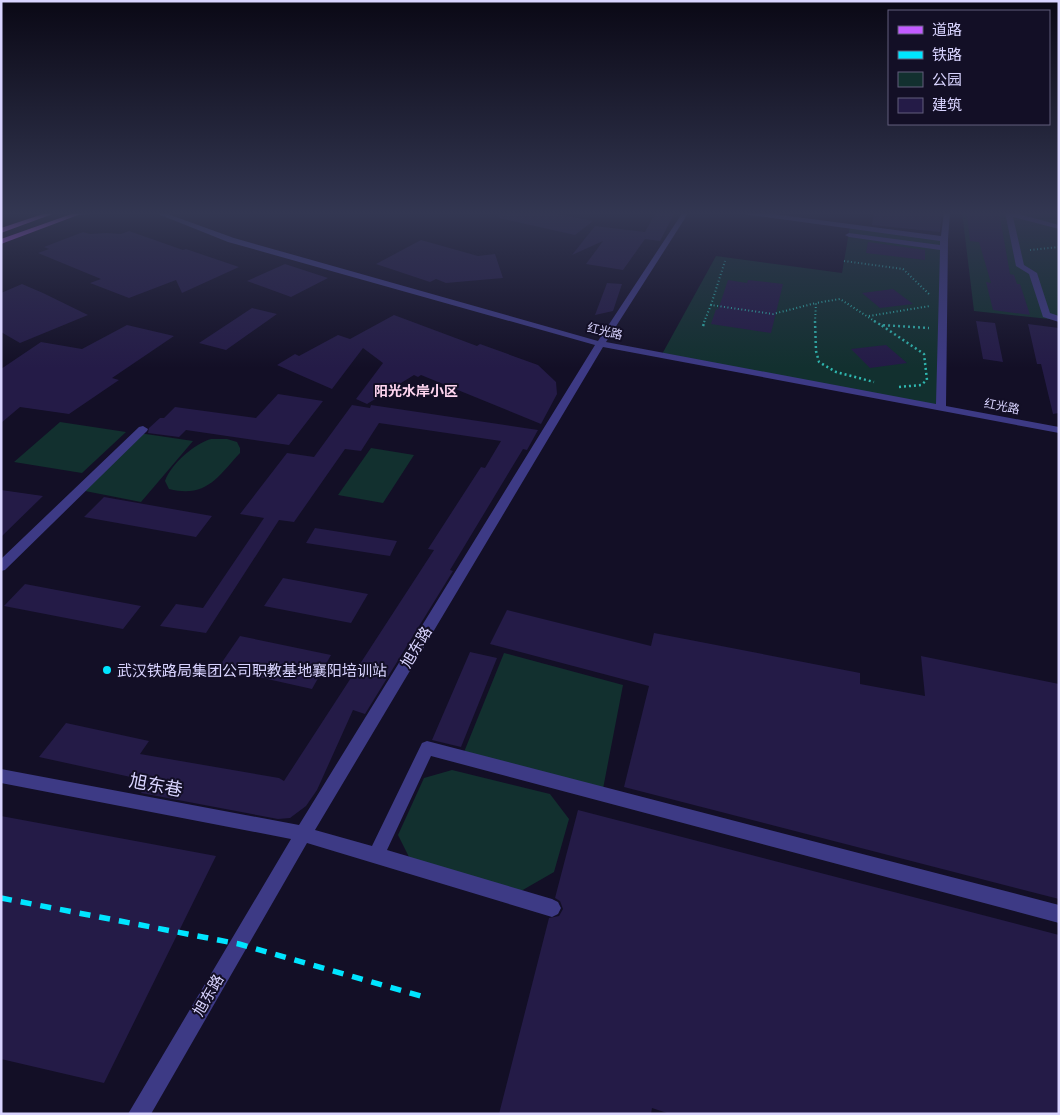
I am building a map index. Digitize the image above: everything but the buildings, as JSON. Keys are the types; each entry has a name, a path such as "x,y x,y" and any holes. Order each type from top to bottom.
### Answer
{"street":[{"name":"红光路","path":"316,264 600,344 941,406 1059,430"},
{"name":"旭东路","path":"139,1114 303,834 600,344 652,264"},
{"path":"941,406 944,264"},
{"path":"1019,264 1033,273 1046,316 1059,319"},
{"path":"1,567 143,429"},
{"path":"376,855 427,748 1059,914"},
{"name":"旭东巷","path":"1,776 303,834 552,908"}],"path":[{"path":"703,326 724,264"},
{"path":"866,264 903,269 931,295 930,307 868,316"},
{"path":"711,305 773,314 840,298 924,354 927,380 920,385 898,387"},
{"path":"816,304 818,361 826,368 880,384"},
{"path":"881,325 942,329"}],"green space":[{"path":"712,264 776,264 842,273 844,264 944,264 941,406 661,356"},
{"path":"968,264 1059,264 1059,320 974,311"},
{"path":"60,422 126,432 82,473 14,462"},
{"path":"139,433 193,441 141,502 80,490"},
{"path":"211,439 227,439 237,442 240,453 210,484 192,491 169,489 165,481 172,468 197,445"},
{"path":"371,448 414,455 383,503 338,495"},
{"path":"504,653 623,685 602,794 462,757"},
{"path":"452,770 550,794 569,819 554,872 521,891 410,859 398,835 424,778"}],"railway":[{"path":"1,898 239,944 424,997"}],"place":[{"name":"武汉铁路局集团公司职教基地襄阳培训站","path":"107,670"}],"district":[{"name":"阳光水岸小区","path":"416,390"}]}
